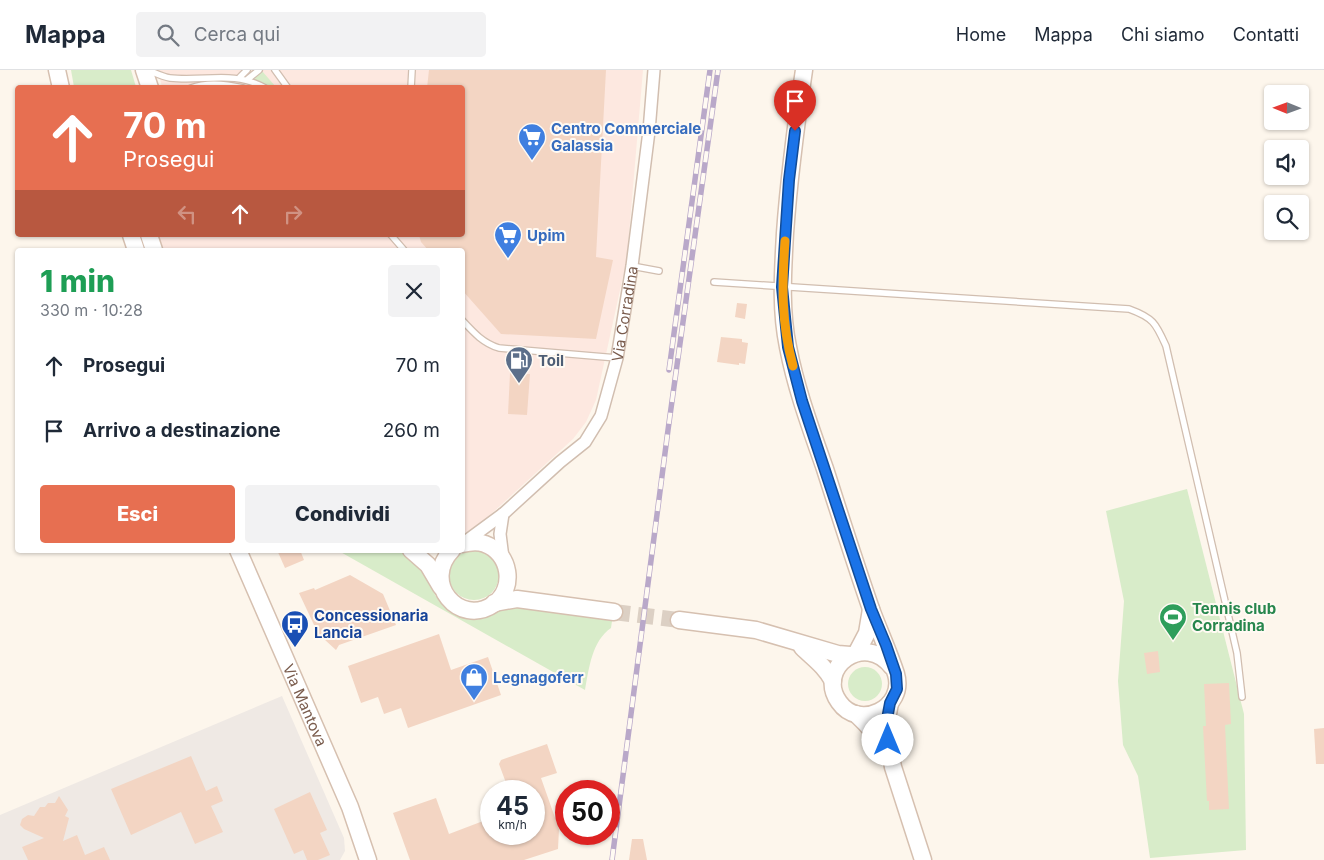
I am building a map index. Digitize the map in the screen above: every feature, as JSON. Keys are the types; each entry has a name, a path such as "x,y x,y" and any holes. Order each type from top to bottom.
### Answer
{"main road":[{"path":"146,70 149,85"},
{"path":"804,70 789,180 782,287 788,347 802,401 892,667"},
{"path":"465,544 474,542 485,544 495,550 512,580 523,591 547,602"},
{"name":"Via Mantova","path":"239,553 350,807 365,858"},
{"path":"414,553 428,565 451,602 461,608 473,610 484,609 494,603 505,589 508,580 505,565"},
{"path":"444,593 440,574 442,565 449,553"},
{"path":"494,603 517,600 547,602 614,612"},
{"path":"833,681 838,666 854,654 867,633 871,609"},
{"path":"679,620 756,630 838,654 854,654 865,651 881,655 896,674 897,689 890,703 887,719 888,740 893,766 923,860"},
{"path":"797,642 817,658 827,670 833,681 839,701 849,711 863,716 878,713 890,703"},
{"path":"856,714 870,727 882,743 893,766"}],"street":[{"name":"Via Corradina","path":"465,542 503,514 553,468 585,442 601,416 617,358 632,266 649,131 654,70"},
{"path":"503,514 500,534 505,565"}],"lane":[{"path":"146,70 168,78 221,75 240,77 259,85"},
{"path":"240,77 247,70"},
{"path":"248,79 259,70"},
{"path":"275,70 286,85"},
{"path":"411,85 412,70"},
{"path":"197,85 230,85"},
{"path":"394,237 402,248"},
{"path":"632,266 659,271"},
{"path":"714,282 1130,309 1146,315 1157,327 1166,346 1237,653 1242,697"},
{"path":"465,323 480,340 488,345 499,348 617,358"}],"shaded area":[{"path":"158,70 643,70 627,258 596,400 586,422 573,439 479,525 465,533 465,248 161,248 159,237 465,237 465,85 162,85"},
{"path":"282,696 344,838 345,851 340,860 0,860 0,815"}],"green space":[{"path":"71,70 131,70 135,85 74,85"},
{"path":"262,71 274,85 265,85 254,80"},
{"name":"Tennis club Corradina","path":"1187,489 1244,714 1246,850 1150,858 1138,776 1123,745 1118,681 1124,601 1106,511"},
{"path":"474,550 488,554 495,561 499,575 495,589 488,596 474,600 460,596 453,589 449,575 453,561 460,554"},
{"path":"342,553 402,553 420,564 432,583 435,595 443,606 450,612 466,619 485,618 505,608 520,606 612,621 611,628 599,640 595,648 585,690"},
{"path":"865,667 877,672 882,684 877,696 865,701 853,696 848,684 853,672"}],"building":[{"name":"Centro Commerciale Galassia","path":"429,70 606,70 596,257 613,260 596,339 501,334 465,293 465,248 426,248 421,242 420,237 465,237 465,85 427,85"},
{"path":"737,303 747,304 745,319 735,317"},
{"path":"721,337 742,339 742,342 748,343 745,364 717,362"},
{"name":"Toil","path":"510,373 530,374 527,415 508,414"},
{"path":"278,553 301,553 304,560 285,568"},
{"path":"350,575 383,594 396,625 339,645 336,650 313,629 315,627 299,593 314,588 315,590"},
{"path":"439,634 451,670 488,657 501,695 408,728 401,708 384,714 378,697 361,703 348,666"},
{"path":"1158,651 1160,672 1147,674 1144,653"},
{"path":"1229,683 1231,724 1225,725 1229,809 1209,810 1203,726 1206,726 1204,684"},
{"path":"1324,728 1324,764 1316,764 1314,729"},
{"path":"547,744 557,773 541,778 542,780 505,780 499,764 501,760"},
{"path":"191,756 206,791 217,786 223,801 211,806 223,832 195,844 181,812 131,835 111,789"},
{"path":"545,789 555,818 555,845 558,845 558,849 524,860 410,860 393,813 436,798 449,834 480,822 480,845 545,845"},
{"path":"310,792 327,830 320,833 330,855 318,860 307,860 303,850 294,854 274,809"},
{"path":"59,796 68,810 65,816 69,818 63,841 77,835 85,855 104,847 110,860 28,860 22,847 44,838 24,829 20,825 22,819 28,815 34,816 40,807 45,807 48,803 55,803"},
{"path":"632,839 643,839 647,860 629,860"}],"tunnel":[{"path":"614,612 679,620"}],"railway":[{"path":"669,370 710,70"},
{"path":"612,860 668,430 718,70"}],"slow traffic":[{"path":"785,241 782,287 788,347 793,366"}],"place":[{"name":"Centro Commerciale Galassia","path":"532,161"},
{"name":"Upim","path":"508,259"},
{"name":"Toil","path":"519,384"},
{"name":"Tennis club Corradina","path":"1173,641"},
{"name":"Concessionaria Lancia","path":"295,648"},
{"name":"Legnagoferr","path":"474,701"}],"route":[{"path":"795,131 789,180 782,287 788,347 808,420 871,609 896,674 897,689 890,703 887,719 888,740"}]}
